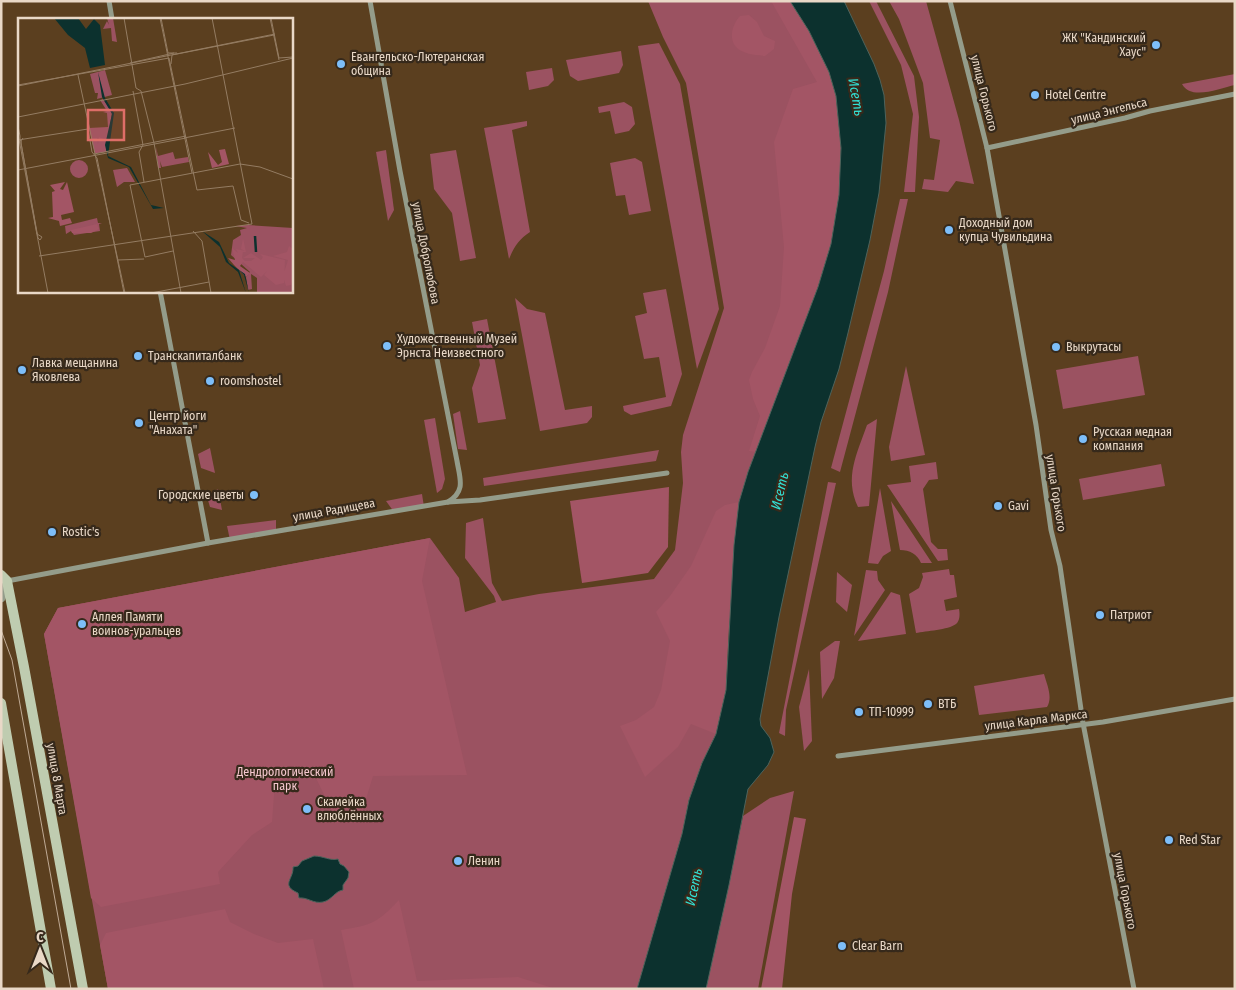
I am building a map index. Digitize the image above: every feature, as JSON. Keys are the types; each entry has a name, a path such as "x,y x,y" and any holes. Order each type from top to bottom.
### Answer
{"main road":[{"name":"улица 8 Марта","path":"3,579 24,667 82,989"},
{"path":"1,703 51,989"}],"street":[{"path":"109,1 112,18"},
{"name":"улица Добролюбова","path":"370,1 400,171 457,461 460,490 457,496 448,502"},
{"name":"улица Горького","path":"950,1 987,148 1036,426 1051,530 1060,566 1083,723 1134,989"},
{"name":"улица Энгельса","path":"987,148 1125,118 1150,110 1235,94"},
{"path":"160,292 208,544"},
{"name":"улица Радищева","path":"3,579 448,502 480,500 667,473"},
{"path":"1,598 3,579"},
{"name":"улица Карла Маркса","path":"838,756 1083,723 1103,722 1235,699"}],"green space":[{"name":"Дендрологический парк","path":"648,1 790,1 829,72 789,367 748,472 716,734 702,763 689,800 682,834 637,989 108,989 44,634 58,608 430,538 459,578 465,612 496,602 494,596 465,558 466,523 483,518 492,583 502,601 539,594 654,579 675,550 683,483 681,452 683,435 724,308 686,83 663,37"},
{"path":"771,1 790,1 809,31 829,72 836,96 841,148 839,195 831,244 818,287 756,452 749,451 760,416 753,399 749,380 765,348 780,306 784,247 774,142 793,89 817,82"},
{"path":"869,1 876,1 914,76 919,117 915,192 904,192 913,114 901,65"},
{"path":"889,1 926,1 959,120 974,184 956,181 948,192 922,189 924,179 934,180 940,140 930,138 923,83 899,19"},
{"path":"749,15 757,22 764,36 775,41 774,49 765,56 744,52 733,41 732,31 737,20 740,16"},
{"path":"659,43 680,84 719,309 697,369 638,46"},
{"path":"621,51 623,65 619,73 578,81 570,76 566,60"},
{"path":"552,68 554,80 548,86 529,90 526,72"},
{"path":"1235,74 1235,85 1206,92 1192,92 1182,84"},
{"path":"624,102 632,107 635,124 629,131 615,134 610,111 599,113 598,107"},
{"path":"527,121 527,126 512,130 530,232 517,244 509,259 484,128"},
{"path":"386,150 394,210 388,221 376,152"},
{"path":"456,150 476,258 460,261 452,213 434,189 430,154"},
{"path":"635,158 642,162 651,211 629,215 625,195 616,196 610,163"},
{"path":"900,199 908,199 888,292 840,472 831,468 884,271"},
{"path":"666,289 682,374 671,406 631,415 624,411 623,406 666,397 659,357 644,359 635,316 647,313 643,293"},
{"path":"515,298 527,309 545,313 565,410 592,406 592,417 587,423 540,431"},
{"path":"487,319 506,419 478,423 472,388 480,365 472,322"},
{"path":"1138,356 1145,395 1063,409 1056,370"},
{"path":"906,366 925,455 891,461 889,447"},
{"path":"460,411 467,450 458,449 453,414"},
{"path":"435,418 445,479 442,489 437,493 424,420"},
{"path":"877,419 869,506 858,507 852,486 856,456 867,425"},
{"path":"210,448 215,473 201,468 198,454"},
{"path":"659,450 656,461 484,486 483,478"},
{"path":"936,462 938,479 929,480 923,489 931,542 938,549 947,549 948,560 938,561 887,485 911,482 909,466"},
{"path":"1161,464 1165,486 1083,500 1079,479"},
{"path":"828,482 836,483 786,710 785,736 779,733"},
{"path":"669,487 668,547 648,573 582,583 570,501"},
{"path":"880,488 891,551 883,556 878,564 868,563"},
{"path":"218,489 222,510 210,507 207,497"},
{"path":"422,494 424,507 394,512 386,501"},
{"path":"891,501 932,563 921,563 913,553 900,550"},
{"path":"739,502 731,583 726,690 716,734 691,724 678,747 645,777 620,726 636,720 654,707 661,690 670,641 656,612 691,566 716,511 725,505"},
{"path":"276,520 276,532 230,540 227,526"},
{"path":"430,538 422,581 467,775 373,776 360,819 333,813 314,774 275,781 272,822 252,835 218,872 220,884 101,907 91,898 44,634 58,608"},
{"path":"949,569 950,575 954,575 957,597 944,600 946,611 959,609 958,621 948,628 916,633 909,594 919,588 923,577 922,573"},
{"path":"866,570 877,571 878,580 885,590 854,636"},
{"path":"837,572 852,585 847,612 836,602"},
{"path":"891,592 900,595 906,634 858,641"},
{"path":"835,641 840,641 834,678 822,699 820,652"},
{"path":"809,669 812,741 804,751 799,707"},
{"path":"1044,674 1049,695 1047,707 979,715 974,686"},
{"path":"794,791 758,989 706,989 743,816 770,798"},
{"path":"794,817 806,819 792,894 782,989 761,989"},
{"path":"399,900 417,981 518,977 556,989 354,989 341,930 373,922 385,914"},
{"path":"225,909 230,922 278,943 313,939 324,989 108,989 100,945 106,933"}],"water":[{"name":"Исеть","path":"790,1 844,1 874,64 884,95 886,123 879,193 870,240 839,369 821,422 815,447 779,617 760,719 761,726 770,738 774,752 768,765 748,789 706,989 637,989 682,834 689,800 702,763 716,734 726,690 734,545 739,502 748,472 818,287 831,244 839,195 841,148 836,96 829,72 809,31"},
{"path":"314,856 338,859 340,864 349,872 348,878 343,885 343,890 323,902 299,898 298,893 289,884 293,867"}],"tram line":[{"path":"1,630 12,660 71,989"}],"place":[{"name":"ЖК \"Кандинский Хаус\"","path":"1156,45"},
{"name":"Евангельско-Лютеранская община","path":"341,64"},
{"name":"Hotel Centre","path":"1035,95"},
{"name":"Доходный дом купца Чувильдина","path":"949,230"},
{"name":"Художественный Музей Эрнста Неизвестного","path":"387,346"},
{"name":"Выкрутасы","path":"1056,347"},
{"name":"Транскапиталбанк","path":"138,356"},
{"name":"Лавка мещанина Яковлева","path":"22,370"},
{"name":"roomshostel","path":"210,381"},
{"name":"Центр йоги \"Анахата\"","path":"139,423"},
{"name":"Русская медная компания","path":"1083,439"},
{"name":"Городские цветы","path":"254,495"},
{"name":"Gavi","path":"998,506"},
{"name":"Rostic's","path":"52,532"},
{"name":"Патриот","path":"1100,615"},
{"name":"Аллея Памяти воинов-уральцев","path":"82,624"},
{"name":"ВТБ","path":"928,704"},
{"name":"ТП-10999","path":"859,712"},
{"name":"Скамейка влюблённых","path":"307,809"},
{"name":"Red Star","path":"1169,840"},
{"name":"Ленин","path":"458,861"},
{"name":"Clear Barn","path":"842,946"}]}
